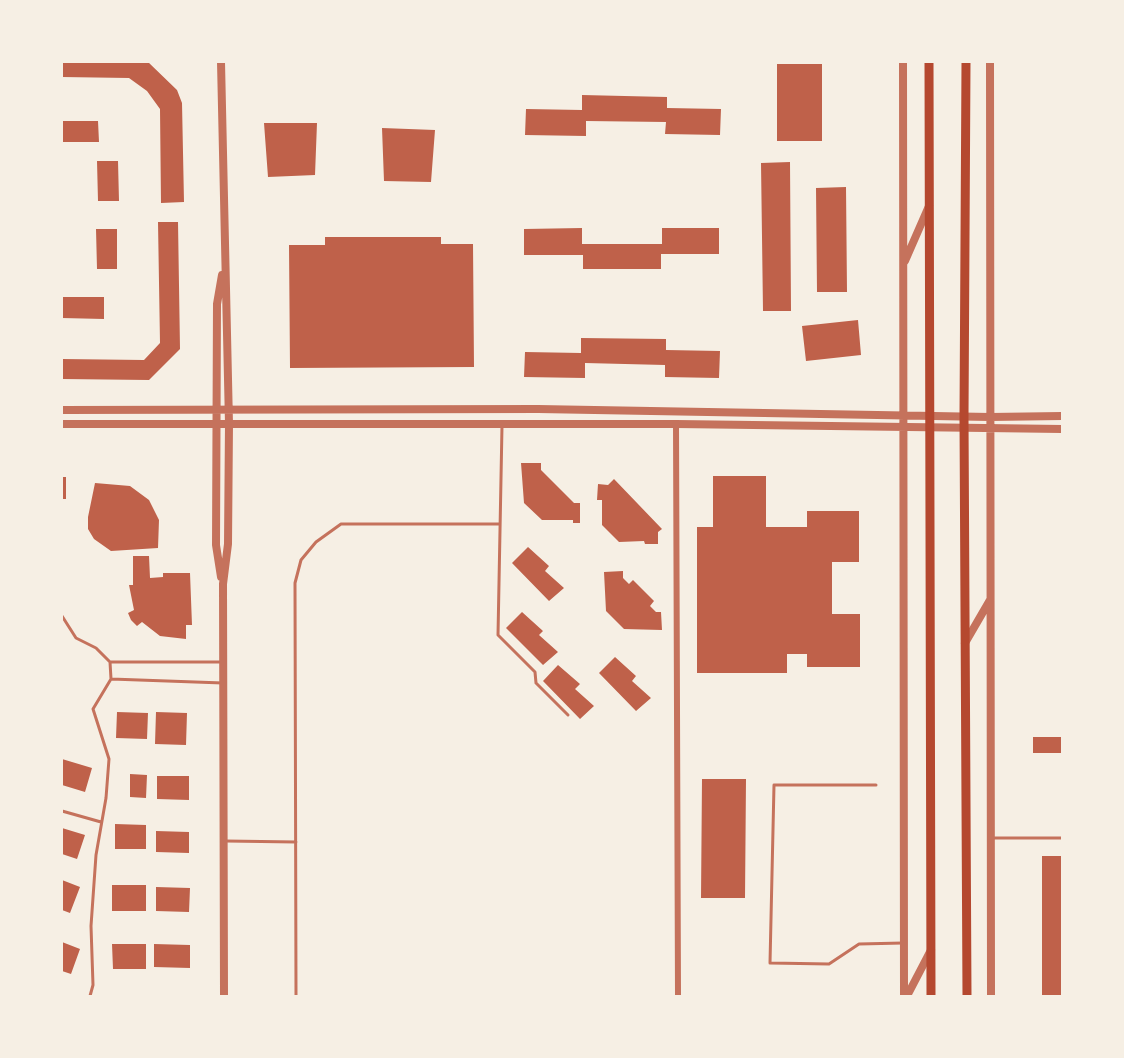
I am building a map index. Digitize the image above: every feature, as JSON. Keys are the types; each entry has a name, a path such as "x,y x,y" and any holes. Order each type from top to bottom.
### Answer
{"main road":[{"path":"929,62 932,996"},
{"path":"966,62 964,429 967,996"}],"street":[{"path":"222,62 224,265 229,410 228,544 223,584 224,996"},
{"path":"903,62 904,943 906,996"},
{"path":"990,62 991,996"},
{"path":"903,263 929,204"},
{"path":"223,584 216,545 217,304 224,265"},
{"path":"62,410 527,409 930,414 964,417 1062,416"},
{"path":"62,424 676,424 1062,429"},
{"path":"676,424 678,996"},
{"path":"965,643 990,599"},
{"path":"906,996 931,949"}],"lane":[{"path":"502,424 498,635 535,672 536,683 568,715"},
{"path":"296,996 295,583 301,560 316,542 341,524 500,524"},
{"path":"62,616 76,638 96,648 110,662 111,679 93,709 109,759 91,926 93,985 90,996"},
{"path":"110,662 223,662"},
{"path":"111,679 223,683"},
{"path":"876,785 774,785 770,963 829,964 859,944 904,943"},
{"path":"62,811 101,822"},
{"path":"991,838 1062,838"},
{"path":"224,841 296,842"}],"building":[{"path":"62,62 148,62 177,90 182,103 184,202 161,203 160,109 147,91 129,78 62,77"},
{"path":"777,64 822,64 822,141 777,141"},
{"path":"582,95 667,97 667,108 721,109 720,135 665,134 666,122 586,121 586,136 525,135 526,109 582,110"},
{"path":"62,121 98,121 99,142 62,142"},
{"path":"264,123 317,123 315,175 268,177"},
{"path":"382,128 435,130 431,182 384,181"},
{"path":"97,161 118,161 119,201 98,201"},
{"path":"790,162 791,311 763,311 761,163"},
{"path":"846,187 847,292 817,292 816,188"},
{"path":"158,222 178,222 180,349 149,380 62,379 62,359 144,360 160,343"},
{"path":"582,228 582,244 662,244 662,228 719,228 719,254 661,254 661,269 583,269 583,255 524,255 524,229"},
{"path":"96,229 117,229 117,269 97,269"},
{"path":"325,237 441,237 441,244 473,244 474,367 290,368 289,245 325,245"},
{"path":"62,297 104,297 104,319 62,318"},
{"path":"858,320 861,355 806,361 802,326"},
{"path":"581,338 666,339 666,350 720,351 719,378 665,377 665,365 585,363 585,378 524,377 525,352 581,353"},
{"path":"521,463 541,463 541,470 574,503 580,503 580,523 573,523 573,520 542,520 524,503"},
{"path":"713,476 766,476 766,527 807,527 807,511 859,511 859,562 832,562 832,614 860,614 860,667 807,667 807,654 787,654 787,673 697,673 697,527 713,527"},
{"path":"62,477 66,477 66,499 62,499"},
{"path":"614,479 662,529 658,532 658,544 645,544 644,541 619,542 602,525 602,500 597,500 598,484 608,485"},
{"path":"95,483 130,486 149,500 159,520 158,548 111,551 94,539 88,529 88,517"},
{"path":"528,547 549,566 545,571 564,588 549,601 512,563"},
{"path":"133,556 149,556 150,578 163,577 163,573 190,573 192,625 186,625 186,639 160,636 142,622 137,626 131,620 128,613 134,610 129,585 133,585"},
{"path":"623,571 623,578 629,584 633,580 654,601 650,606 656,612 661,612 662,630 624,629 606,611 604,572"},
{"path":"522,612 543,631 539,635 558,652 543,665 506,628"},
{"path":"615,657 636,676 632,681 651,698 636,711 599,673"},
{"path":"558,665 580,684 575,689 594,706 580,719 543,681"},
{"path":"117,712 148,713 147,739 116,738"},
{"path":"156,712 187,713 186,745 155,744"},
{"path":"1033,737 1062,737 1062,753 1033,753"},
{"path":"62,759 92,768 85,792 62,785"},
{"path":"130,774 147,775 146,798 130,797"},
{"path":"157,776 189,776 189,800 157,799"},
{"path":"702,779 746,779 745,898 701,898"},
{"path":"115,824 146,825 146,849 115,849"},
{"path":"62,828 85,835 77,859 62,854"},
{"path":"156,831 189,832 189,853 156,852"},
{"path":"1042,856 1062,856 1062,996 1042,996"},
{"path":"62,880 80,887 70,913 62,910"},
{"path":"112,885 146,885 146,911 112,911"},
{"path":"156,887 190,888 189,912 156,911"},
{"path":"62,942 80,949 71,974 62,971"},
{"path":"112,944 146,944 146,969 113,969"},
{"path":"154,944 190,945 190,968 154,967"}]}
